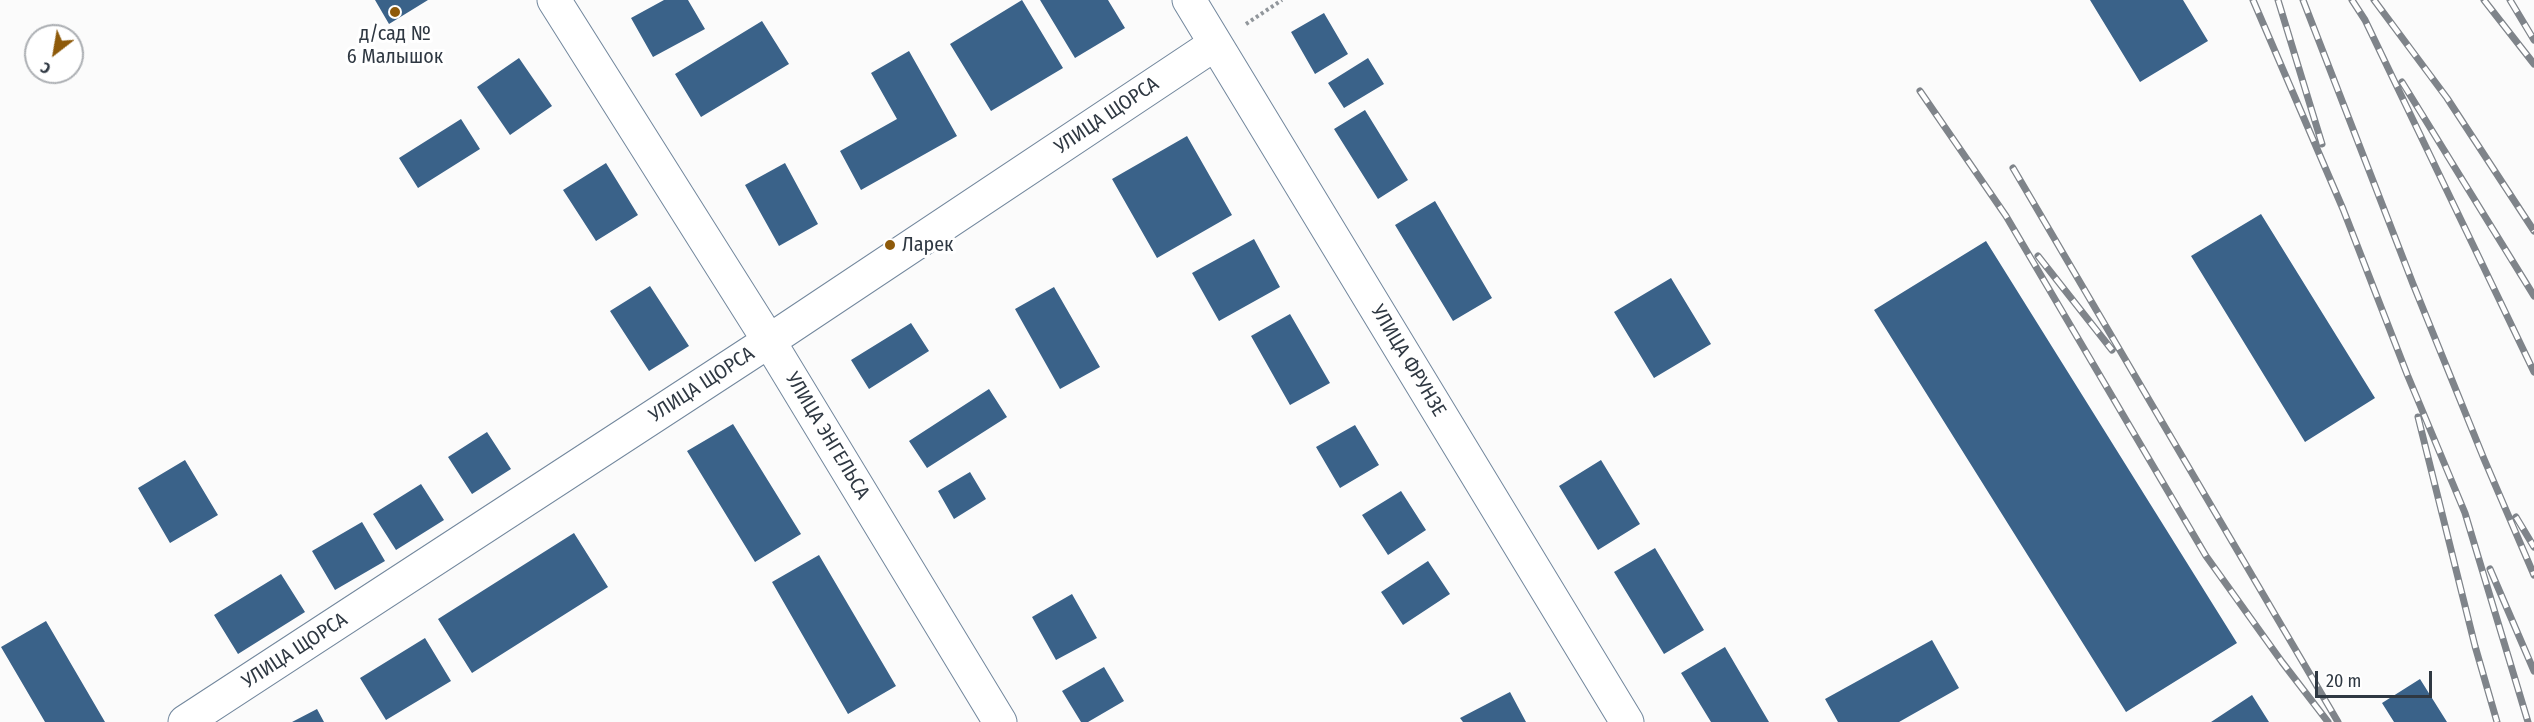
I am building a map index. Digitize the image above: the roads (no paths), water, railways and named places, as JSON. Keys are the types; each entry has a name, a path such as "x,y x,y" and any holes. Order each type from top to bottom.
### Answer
{"street":[{"name":"УЛИЦА ЭНГЕЛЬСА","path":"554,0 769,341 1000,722"},
{"name":"УЛИЦА ФРУНЗЕ","path":"1190,0 1627,722"},
{"name":"УЛИЦА ЩОРСА","path":"185,722 769,341 1215,44"}],"railway":[{"path":"2253,0 2343,209 2407,374 2465,513 2528,722"},
{"path":"2278,0 2322,144"},
{"path":"2303,0 2413,284 2534,575"},
{"path":"2352,0 2365,20 2534,372"},
{"path":"2374,0 2447,98 2534,231"},
{"path":"2484,0 2534,64"},
{"path":"2510,0 2534,40"},
{"path":"2402,82 2534,296"},
{"path":"1920,91 2006,216 2206,556 2328,722"},
{"path":"2013,168 2338,722"},
{"path":"2038,256 2112,350"},
{"path":"2418,417 2475,646 2497,722"},
{"path":"2516,517 2534,547"},
{"path":"2490,569 2534,671"}],"place":[{"name":"д/сад № 6 Малышок","path":"395,12"},
{"name":"Ларек","path":"890,245"}]}
